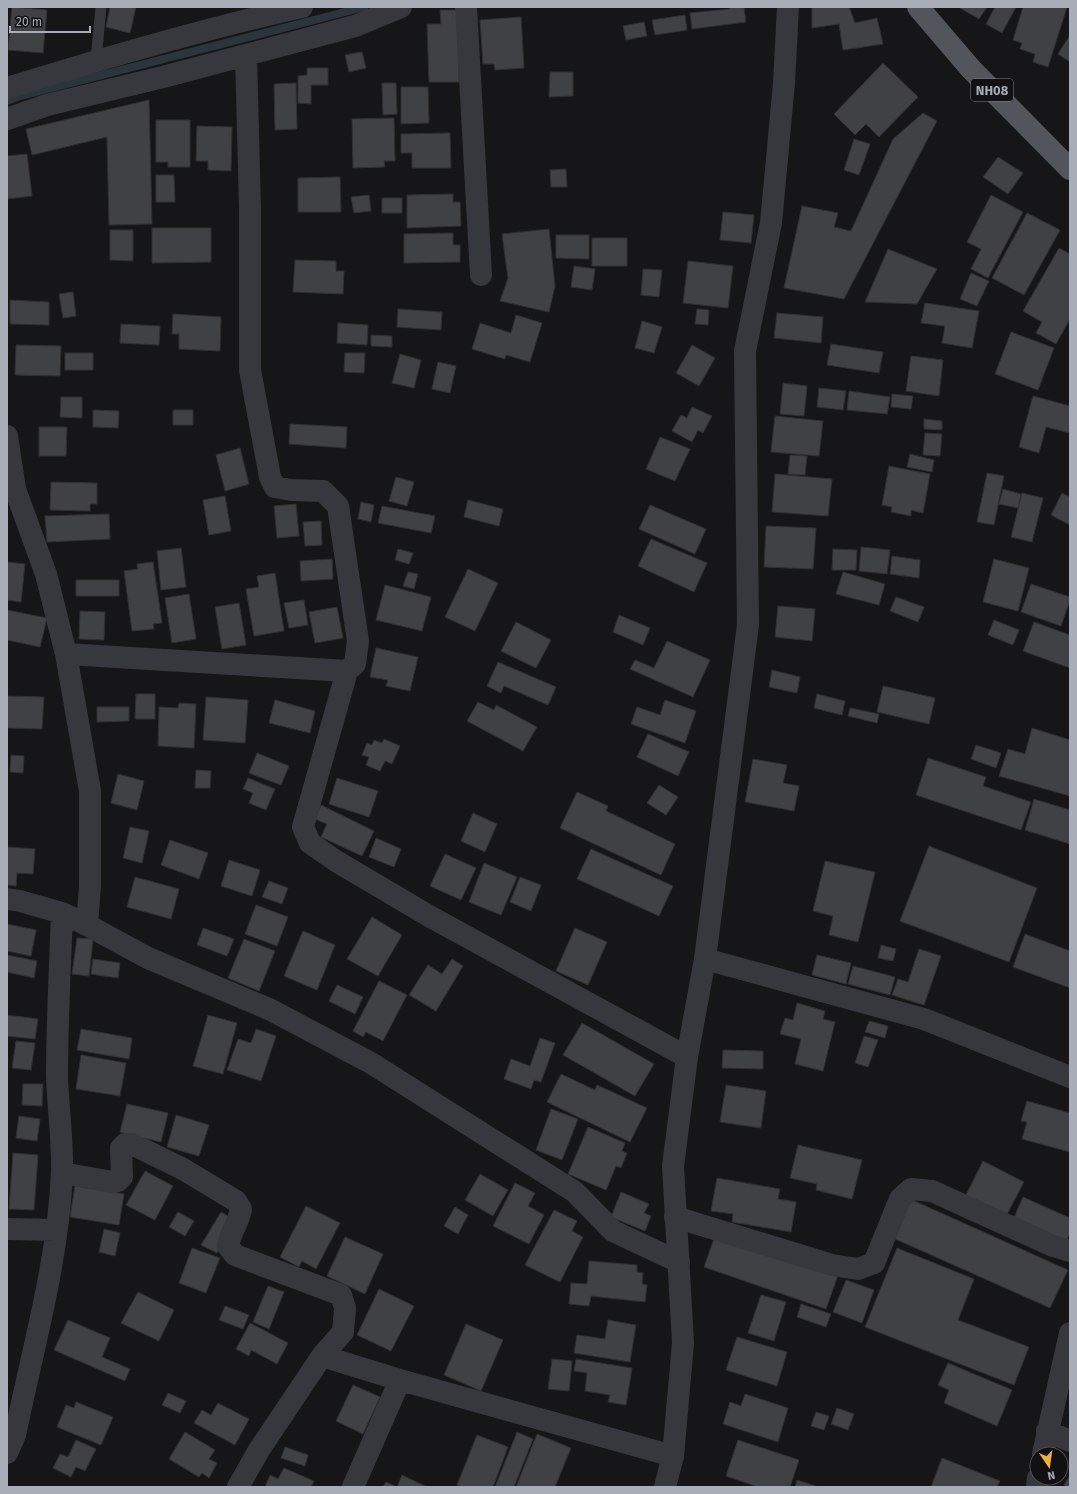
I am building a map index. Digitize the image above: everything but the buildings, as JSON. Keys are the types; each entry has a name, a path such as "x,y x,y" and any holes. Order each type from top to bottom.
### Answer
{"main road":[{"name":"NH08","path":"918,7 971,69 1070,169"}],"street":[{"path":"7,88 96,60 236,22 302,7"},
{"path":"7,119 47,105 355,26 401,7"},
{"path":"466,7 481,275"},
{"path":"665,1487 673,1456 683,1344 673,1166 687,1057 705,959 748,625 744,351 771,223 784,83 788,7"},
{"path":"246,55 250,209 250,370 270,477 275,486 291,490 323,491 338,506 358,641 355,664 346,671 303,827 310,843 336,862 429,916 687,1057"},
{"path":"7,436 15,489 46,574 66,654 90,791 90,886 87,925"},
{"path":"66,654 346,671"},
{"path":"7,899 20,901 62,913 148,958 271,1010 371,1063 575,1192 612,1231 679,1262"},
{"path":"7,1453 15,1435 46,1295 56,1230 62,1173 57,1079 57,1041 62,913"},
{"path":"705,959 924,1020 1070,1078"},
{"path":"62,1173 113,1182 118,1181 122,1176 121,1148 125,1144 132,1144 183,1169 236,1201 241,1209 239,1220 229,1237 228,1246 235,1255 341,1295 345,1308 343,1332 322,1356 259,1450 238,1487"},
{"path":"676,1217 832,1265 858,1268 874,1263 900,1199 911,1189 932,1190 1053,1246 1070,1251"},
{"path":"7,1230 56,1230"},
{"path":"1044,1446 1070,1333"},
{"path":"322,1356 400,1380 673,1456"},
{"path":"353,1487 400,1380"},
{"path":"1047,1431 1070,1442"}],"lane":[{"path":"96,60 102,7"}],"waterway":[{"path":"7,101 17,97 364,7"}]}
